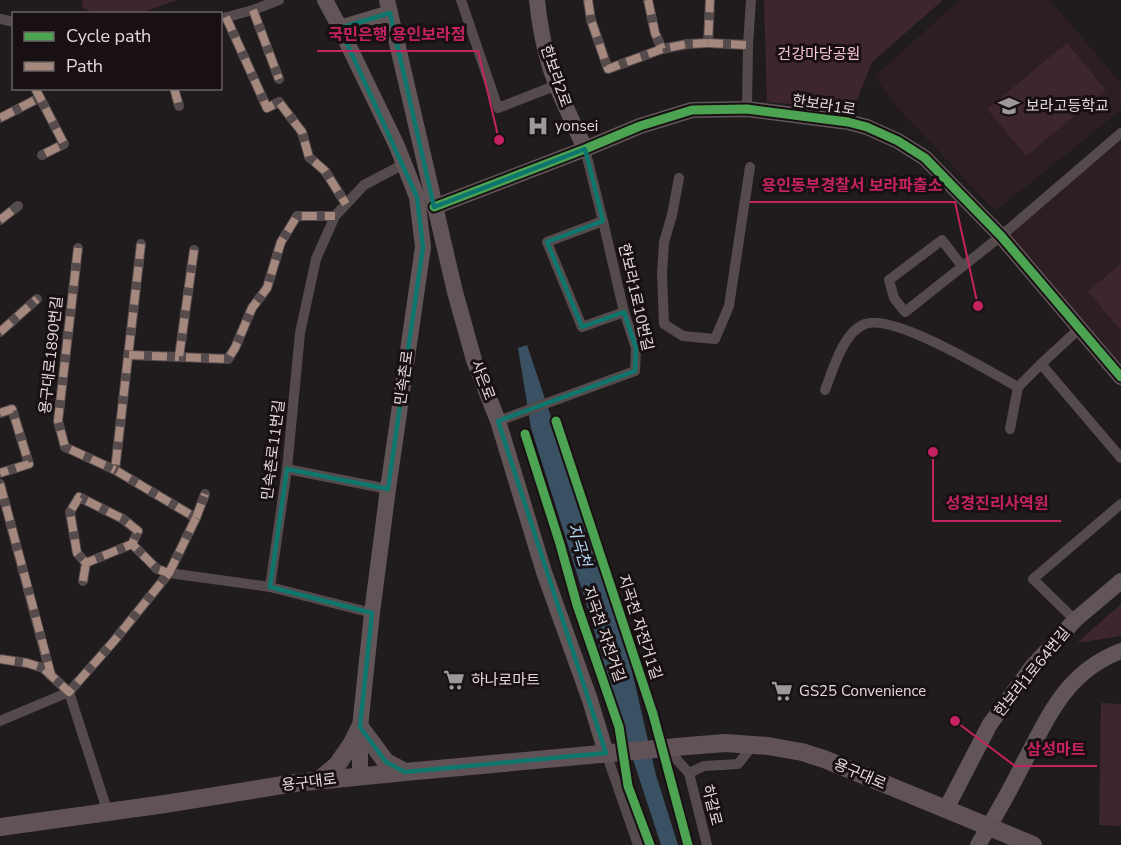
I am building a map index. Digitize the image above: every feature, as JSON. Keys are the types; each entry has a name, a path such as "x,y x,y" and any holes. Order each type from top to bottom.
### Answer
{"main road":[{"path":"318,781 337,765 360,727 387,762 405,772"},
{"name":"용구대로","path":"0,827 360,776 725,743 802,752 824,759 1033,845"}],"street":[{"path":"279,0 224,18 267,108 279,102 302,132 309,157 325,171 346,204"},
{"name":"민속촌로","path":"325,0 397,146 417,197 423,248 372,613 360,727 360,776"},
{"path":"461,0 498,108 557,85"},
{"name":"한보라2로","path":"537,0 548,58 557,85 585,149"},
{"path":"588,0 591,20 608,69 662,49 687,44 748,45"},
{"path":"648,0 655,33 662,49"},
{"path":"708,43 710,0"},
{"path":"747,109 751,0"},
{"path":"340,28 389,7"},
{"name":"사은로","path":"389,7 434,207 474,360 504,419 544,572 590,700 613,752"},
{"path":"253,10 279,79"},
{"path":"175,90 179,106"},
{"path":"0,118 37,93 64,144 42,155"},
{"name":"한보라1로","path":"434,207 640,126 693,110 747,109 867,127 898,141 925,158 1001,236 1121,376"},
{"path":"962,266 942,240 890,280 894,298 905,312 1001,236 1121,133"},
{"name":"한보라1로10번길","path":"504,419 635,371 636,348 624,312 585,149"},
{"name":"민속촌로11번길","path":"270,587 287,469 300,333 316,259 335,216 346,204 364,185 404,164"},
{"path":"680,178 664,242 662,274 664,324 682,336 715,339 729,306 750,167"},
{"path":"0,220 18,206"},
{"path":"129,355 228,359 252,308 267,288 281,242 297,216 335,216"},
{"path":"603,221 548,242 582,327 624,312"},
{"path":"115,470 141,244"},
{"name":"용구대로1890번길","path":"78,248 58,421 65,447 115,470 196,518"},
{"path":"179,357 194,250"},
{"name":"용구대로1890번길","path":"0,332 37,299"},
{"path":"825,390 836,362 852,333 865,324 879,323 909,331 947,348 1018,387"},
{"path":"1010,429 1018,387 1080,328"},
{"path":"1041,364 1121,458"},
{"name":"용구대로1890번길","path":"0,413 12,409 29,464 0,473"},
{"path":"287,469 388,489"},
{"path":"0,484 51,676"},
{"path":"0,721 69,692 169,573 205,494"},
{"path":"74,495 123,519 138,531 132,544 86,563 77,553 70,512 74,495"},
{"path":"1075,620 1033,579 1121,504"},
{"path":"132,544 157,569 169,573 270,587 372,613"},
{"path":"83,581 86,563"},
{"name":"한보라1로64번길","path":"946,809 1000,709 1032,668 1075,620 1121,581"},
{"path":"978,845 1055,704 1088,669 1121,651"},
{"path":"0,659 43,668 69,692 108,813"},
{"path":"672,748 689,773 704,766 738,764 753,745"},
{"path":"613,752 638,845"},
{"name":"하갈로","path":"689,773 707,845"}],"highlighted area":[{"path":"390,13 434,207 585,149 603,221 547,242 582,327 624,312 636,348 635,371 498,421 606,753 405,772 386,762 360,727 372,613 270,587 287,469 388,489 423,247 417,197 340,28"}],"shaded area":[{"name":"보라고등학교","path":"959,0 1050,0 1121,83 1121,110 995,211 892,102 875,76"},
{"path":"1121,133 1121,377 1001,236"}],"green space":[{"path":"83,0 177,0 144,12 92,12 82,8"},
{"name":"건강마당공원","path":"764,0 943,0 872,62 853,110 767,102"},
{"path":"1067,43 1106,90 1026,156 987,109"},
{"path":"1121,264 1121,331 1088,291"},
{"path":"1121,604 1121,636 1077,643"},
{"path":"1101,703 1121,704 1121,826 1099,825"}],"water":[{"name":"지곡천","path":"527,345 623,632 656,775 678,845 661,845 531,428 518,348"}],"marked path":[{"path":"588,0 591,20 608,69 662,49 708,43 710,0"},
{"path":"648,0 655,33 662,49"},
{"path":"253,10 279,79"},
{"path":"226,17 267,108 279,102 302,132 309,157 325,171 346,204"},
{"path":"708,43 748,45"},
{"path":"36,90 64,144 42,155"},
{"path":"175,90 179,106"},
{"path":"0,118 39,98"},
{"path":"0,220 18,206"},
{"path":"194,250 179,357 228,359 252,308 267,288 281,242 297,216 335,216"},
{"path":"141,244 115,470 196,518 169,573"},
{"path":"78,248 58,421 65,447 115,470"},
{"path":"0,332 37,299"},
{"path":"129,355 179,357"},
{"path":"0,413 12,409 29,464 0,473"},
{"path":"0,484 51,674"},
{"path":"196,518 205,494"},
{"path":"0,659 43,668 69,692 169,573 157,569 132,544 86,563 77,553 70,512 79,497 123,519 138,531 132,544"},
{"path":"83,581 86,563"}],"cycle path":[{"path":"434,207 640,126 692,110 747,109 848,122 867,127 898,141 925,158 1001,236 1121,377"},
{"name":"지곡천 자전거1길","path":"556,421 653,714 688,845"},
{"name":"지곡천 자전거길","path":"525,434 577,605 619,727 628,786 650,845"}],"place":[{"name":"보라고등학교","path":"1009,106"},
{"name":"yonsei","path":"538,126"},
{"name":"국민은행 용인보라점","path":"499,140"},
{"name":"용인동부경찰서 보라파출소","path":"978,306"},
{"name":"성경진리사역원","path":"933,452"},
{"name":"하나로마트","path":"454,680"},
{"name":"GS25 Convenience","path":"782,691"},
{"name":"삼성마트","path":"955,721"}]}
